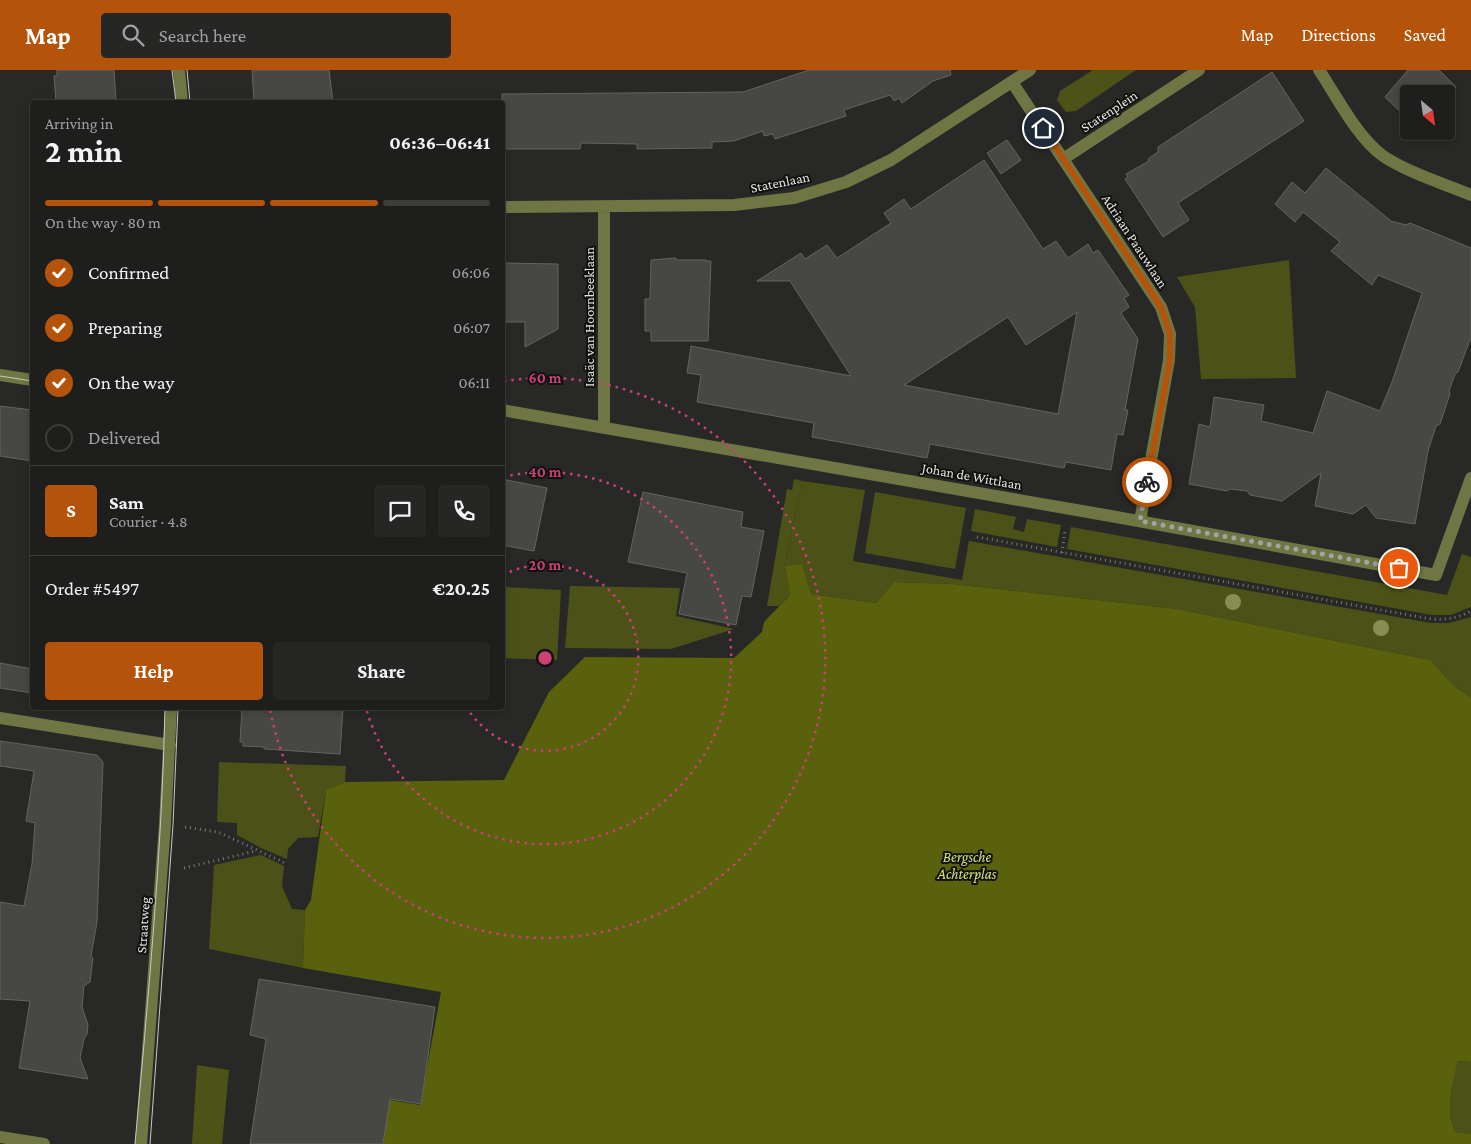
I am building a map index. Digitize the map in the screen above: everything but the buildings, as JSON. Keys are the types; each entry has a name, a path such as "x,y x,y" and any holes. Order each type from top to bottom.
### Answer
{"street":[{"path":"179,70 182,100"},
{"name":"Statenlaan","path":"505,207 734,205 794,198 846,182 891,160 1030,70"},
{"name":"Statenplein","path":"1063,159 1199,70"},
{"path":"1320,70 1361,134 1383,155 1408,169 1471,194"},
{"path":"1012,82 1063,159"},
{"name":"Adriaan Paauwlaan","path":"1063,159 1161,307 1170,334 1170,360 1140,521"},
{"name":"Isaäc van Hoornbeeklaan","path":"604,207 604,427"},
{"path":"0,375 30,380"},
{"name":"Johan de Wittlaan","path":"505,410 1140,521 1436,575 1471,478"},
{"name":"Straatweg","path":"141,1144 162,873 171,710"},
{"path":"0,718 170,745"},
{"path":"0,1137 44,1144"}],"path":[{"path":"977,538 1431,619 1444,620 1455,618 1471,611"},
{"path":"165,824 218,832 285,863"},
{"path":"162,873 258,851"}],"shaded area":[{"path":"1093,70 1136,70 1076,111 1066,112 1057,100 1060,91"},
{"path":"1289,260 1296,378 1201,379 1195,307 1177,277"},
{"path":"794,479 802,481 785,566 790,595 779,606 767,606 787,489 792,490"},
{"path":"802,481 865,490 853,561 962,580 969,541 1431,623 1449,623 1471,617 1471,698 1453,685 1430,660 1177,609 952,584 894,582 876,603 811,594 802,565 785,566"},
{"path":"875,492 966,508 955,569 865,553"},
{"path":"975,509 1016,517 1013,529 1024,532 1027,519 1061,525 1057,547 971,531"},
{"path":"1071,527 1447,595 1462,554 1471,557 1471,607 1451,615 1432,615 1067,549"},
{"path":"570,586 680,588 676,616 734,629 671,649 565,648"},
{"path":"505,587 561,590 557,660 505,658"},
{"path":"219,762 346,766 345,782 326,790 318,837 298,838 288,849 287,859 237,835 237,823 217,822"},
{"path":"261,855 284,866 282,886 292,909 305,910 303,968 209,949 214,865"},
{"path":"1458,1061 1471,1062 1471,1134 1456,1132 1452,1124 1450,1106"},
{"path":"197,1065 229,1070 222,1144 192,1144"}],"water":[{"name":"Bergsche Achterplas","path":"802,564 811,594 876,603 894,582 952,584 1177,609 1430,660 1453,685 1471,698 1471,1062 1458,1061 1450,1107 1452,1124 1456,1132 1471,1134 1471,1144 383,1144 389,1100 420,1105 441,992 303,968 305,910 311,900 326,790 345,782 504,780 549,692 585,657 734,658 762,632 764,622 790,595 785,566"}],"tram line":[{"path":"172,70 176,100"},
{"path":"187,70 190,100"},
{"path":"0,376 30,381"},
{"path":"135,1144 158,871 165,710"},
{"path":"150,1144 173,825 178,710"}],"way so far":[{"path":"1147,482 1140,521 1399,568"}],"route":[{"path":"1043,128 1161,307 1170,334 1170,360 1147,482"}]}
